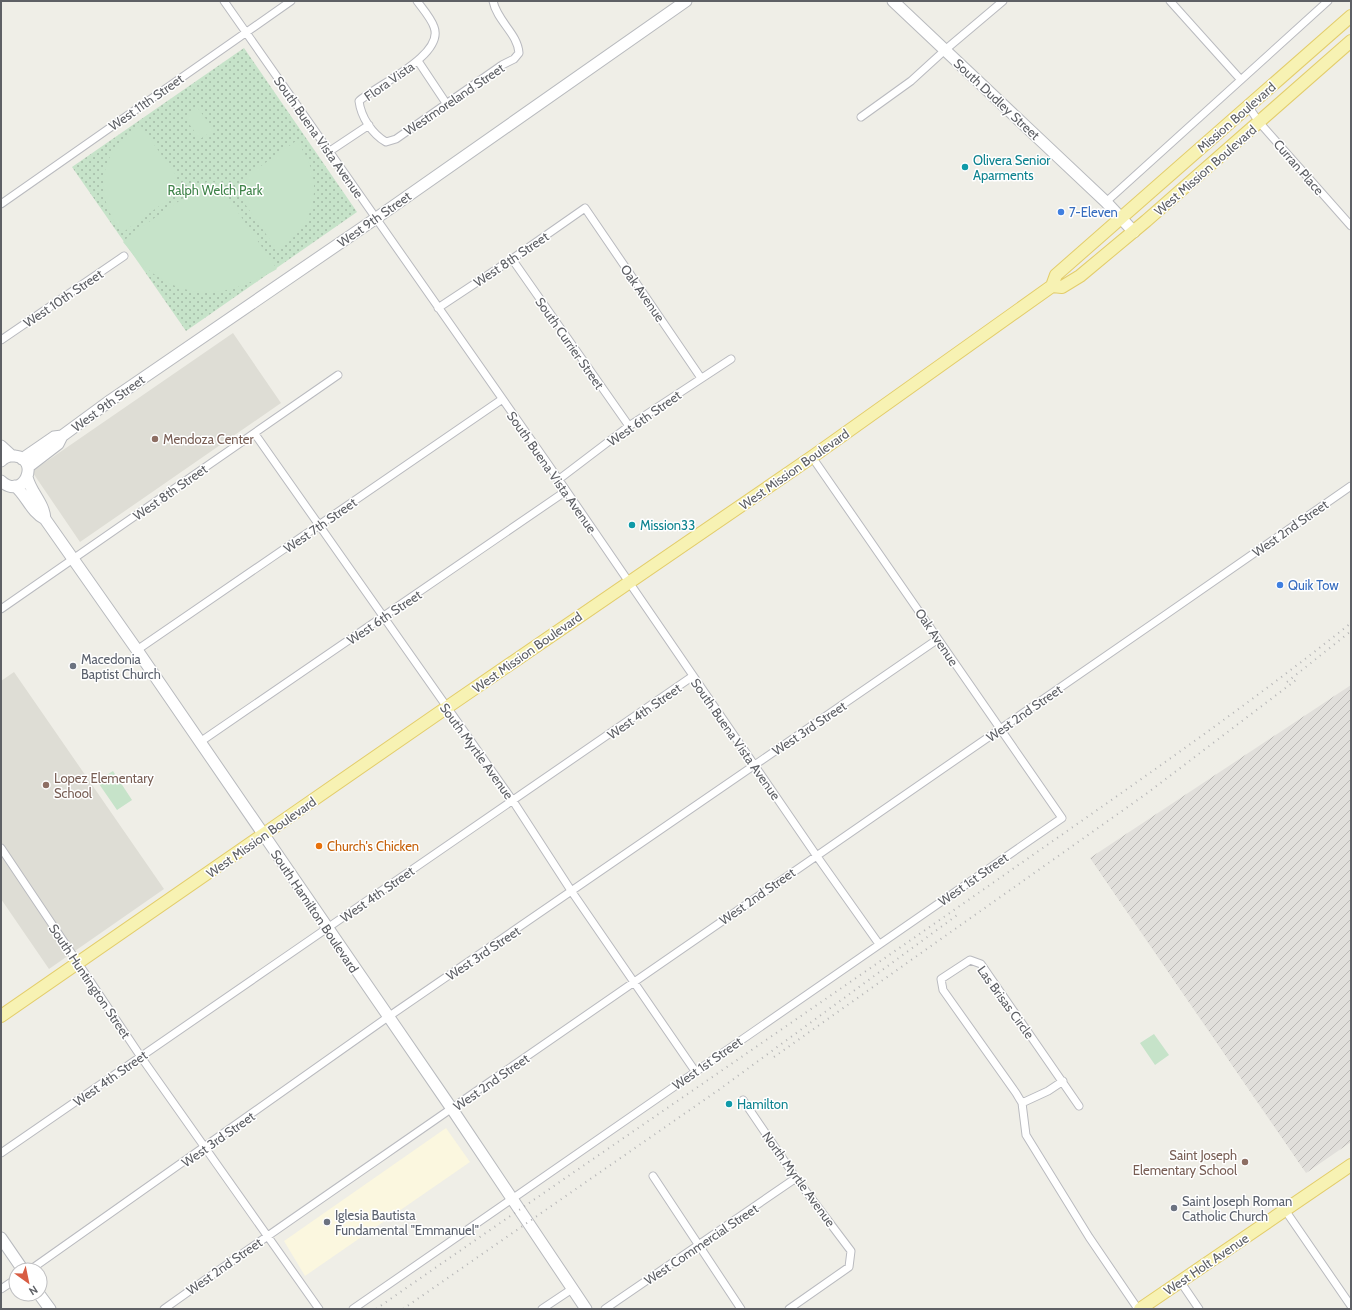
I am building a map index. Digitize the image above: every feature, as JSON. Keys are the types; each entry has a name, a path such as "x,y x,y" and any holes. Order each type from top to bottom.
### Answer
{"main road":[{"name":"Mission Boulevard","path":"1121,218 1351,16"},
{"name":"West Mission Boulevard","path":"1052,286 1062,287 1080,276 1134,232 1351,41"},
{"name":"West Mission Boulevard","path":"1,1016 628,582 812,457 1052,286 1056,275 1121,218"},
{"name":"West Holt Avenue","path":"1139,1309 1351,1165"}],"street":[{"name":"South Buena Vista Avenue","path":"224,1 330,151 879,944"},
{"name":"West 11th Street","path":"1,204 291,1"},
{"name":"Flora Vista","path":"369,125 360,111 359,101 368,93 418,61 429,51 434,38 434,27 417,1"},
{"name":"Westmoreland Street","path":"369,125 378,137 386,142 396,139 502,65 514,59 519,53 518,43 495,12 493,1"},
{"name":"West 9th Street","path":"22,465 54,437 62,436 111,400 686,1"},
{"name":"South Dudley Street","path":"893,1 1106,202 1134,232"},
{"path":"861,117 911,81 1003,1"},
{"path":"1170,1 1241,80"},
{"path":"1106,202 1328,1"},
{"path":"418,61 446,103"},
{"name":"Curran Place","path":"1248,106 1259,122 1351,226"},
{"path":"330,151 369,125"},
{"name":"West 8th Street","path":"438,308 512,259 584,208"},
{"name":"Oak Avenue","path":"584,208 701,378"},
{"name":"West 10th Street","path":"1,340 124,256"},
{"name":"South Currier Street","path":"512,259 629,426"},
{"name":"West 6th Street","path":"558,480 629,426 731,359"},
{"name":"West 8th Street","path":"1,609 338,375"},
{"name":"West 7th Street","path":"137,650 501,400"},
{"name":"South Myrtle Avenue","path":"255,434 446,708 513,801 572,892 695,1070"},
{"name":"South Hamilton Boulevard","path":"1,446 22,465 29,487 44,510 45,519"},
{"name":"Oak Avenue","path":"812,457 1062,818"},
{"path":"1,462 22,465 20,485 5,484"},
{"name":"South Hamilton Boulevard","path":"5,484 24,494 37,514 45,519 137,650 263,836 452,1108 510,1198 586,1309"},
{"name":"West 2nd Street","path":"164,1309 267,1235 816,855 1000,730 1351,486"},
{"name":"West 6th Street","path":"200,742 566,491"},
{"name":"West 3rd Street","path":"41,1262 388,1017 572,892 755,764 938,639"},
{"name":"West 4th Street","path":"1,1153 693,676"},
{"name":"West 1st Street","path":"353,1309 510,1198 1062,818"},
{"name":"South Huntington Street","path":"1,848 141,1057 319,1309"},
{"name":"Las Brisas Circle","path":"1080,1106 981,964 970,960 940,979 943,990 1022,1103 1026,1135 1089,1237 1139,1309"},
{"path":"1022,1103 1048,1091 1063,1081"},
{"name":"North Myrtle Avenue","path":"743,1100 796,1178 851,1251 849,1267 789,1309"},
{"path":"653,1176 741,1309"},
{"name":"West Commercial Street","path":"605,1309 699,1246 796,1178"},
{"path":"1285,1210 1351,1306"},
{"path":"1,1238 18,1262"},
{"path":"1180,1281 1199,1309"},
{"path":"542,1309 572,1289"}],"shaded area":[{"name":"Mendoza Center","path":"233,333 281,403 80,542 33,473 34,470"},
{"name":"Lopez Elementary School","path":"14,672 164,889 49,969 1,899 1,681"},
{"path":"1351,685 1351,1142 1306,1173 1090,858"},
{"path":"446,1128 470,1162 305,1276 284,1241"}],"green space":[{"name":"Ralph Welch Park","path":"244,48 357,212 186,331 72,167"},
{"path":"197,107 214,130 200,139 184,117"},
{"path":"140,125 176,175 179,187 173,196 122,233 112,218 106,203 104,174 108,160 116,147 126,136"},
{"path":"296,141 305,155 311,170 314,185 313,200 309,214 301,228 291,240 277,250 243,201 237,188 244,178"},
{"path":"208,181 218,183 277,269 260,278 227,290 211,292 195,291 179,287 163,280 146,268 123,242 130,235"},
{"path":"113,771 132,800 117,810 97,781"},
{"path":"1154,1034 1169,1055 1155,1065 1140,1043"}],"railway":[{"path":"376,1309 1132,786 1264,690 1351,623"},
{"path":"1287,682 1351,631"},
{"path":"774,1057 1146,794 1296,680"},
{"path":"403,1309 720,1089 960,913"}],"place":[{"name":"Olivera Senior Aparments","path":"965,167"},
{"name":"7-Eleven","path":"1061,212"},
{"name":"Mendoza Center","path":"155,439"},
{"name":"Mission33","path":"632,525"},
{"name":"Quik Tow","path":"1280,585"},
{"name":"Macedonia Baptist Church","path":"73,666"},
{"name":"Lopez Elementary School","path":"46,785"},
{"name":"Church's Chicken","path":"319,846"},
{"name":"Hamilton","path":"729,1104"},
{"name":"Saint Joseph Elementary School","path":"1245,1162"},
{"name":"Saint Joseph Roman Catholic Church","path":"1174,1208"},
{"name":"Iglesia Bautista Fundamental \"Emmanuel\"","path":"327,1222"}]}
